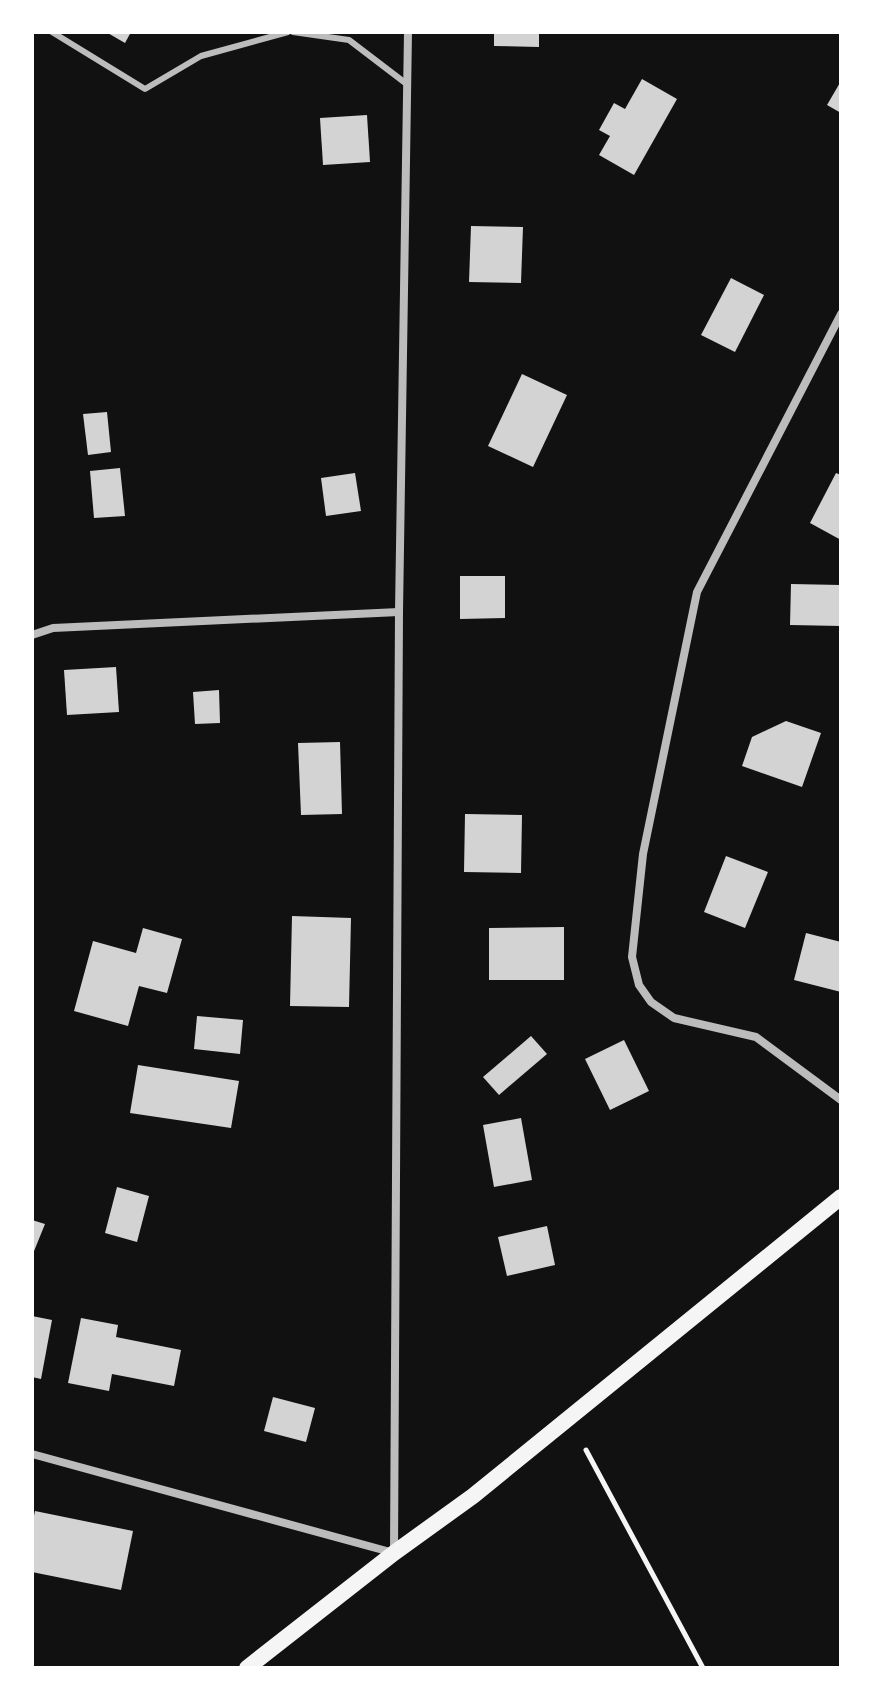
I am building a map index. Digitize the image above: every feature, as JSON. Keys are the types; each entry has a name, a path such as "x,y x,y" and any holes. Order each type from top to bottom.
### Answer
{"main road":[{"path":"247,1668 394,1553 473,1496 841,1197"}],"street":[{"path":"32,1454 394,1553 399,612 408,32"},
{"path":"841,314 697,592 643,854 632,957 639,985 651,1002 674,1018 756,1037 841,1100"},
{"path":"32,635 53,628 399,612"}],"lane":[{"path":"52,32 145,89 201,56 291,32 349,40 408,85"}],"path":[{"path":"586,1450 703,1668"}],"building":[{"path":"106,32 131,32 125,43"},
{"path":"494,32 539,32 539,47 494,46"},
{"path":"642,79 677,99 634,175 599,155 610,136 599,130 614,103 625,109"},
{"path":"841,81 841,113 827,105"},
{"path":"367,115 370,162 323,165 320,118"},
{"path":"471,226 523,227 521,283 469,282"},
{"path":"731,278 764,295 735,352 701,335"},
{"path":"522,374 567,395 533,467 488,446"},
{"path":"107,412 111,452 88,455 83,414"},
{"path":"120,468 125,516 94,518 90,471"},
{"path":"355,473 361,511 326,516 321,478"},
{"path":"836,473 841,475 841,540 810,523"},
{"path":"460,576 505,576 505,618 460,619"},
{"path":"791,584 841,585 841,626 790,625"},
{"path":"116,667 119,712 67,715 64,670"},
{"path":"219,690 220,723 195,724 193,692"},
{"path":"786,721 821,733 802,787 742,766 752,737"},
{"path":"340,742 342,814 301,815 298,743"},
{"path":"465,814 522,815 521,873 464,872"},
{"path":"726,856 768,872 745,928 704,912"},
{"path":"292,916 351,918 349,1007 290,1006"},
{"path":"564,927 564,980 489,980 489,928"},
{"path":"143,928 182,939 167,993 139,986 128,1026 74,1011 93,941 136,953"},
{"path":"806,933 841,942 841,992 794,980"},
{"path":"197,1016 243,1020 240,1054 194,1049"},
{"path":"531,1036 547,1054 499,1095 483,1077"},
{"path":"624,1040 649,1091 610,1110 585,1059"},
{"path":"138,1065 239,1081 231,1128 130,1113"},
{"path":"521,1118 532,1180 494,1187 483,1125"},
{"path":"117,1187 149,1196 137,1242 105,1233"},
{"path":"32,1220 45,1224 32,1256"},
{"path":"547,1226 555,1265 507,1276 498,1237"},
{"path":"32,1316 52,1320 41,1379 32,1377"},
{"path":"81,1318 118,1325 116,1337 181,1350 174,1386 112,1374 109,1391 68,1383"},
{"path":"273,1397 315,1408 306,1442 264,1431"},
{"path":"35,1511 133,1531 121,1590 32,1572"}]}
